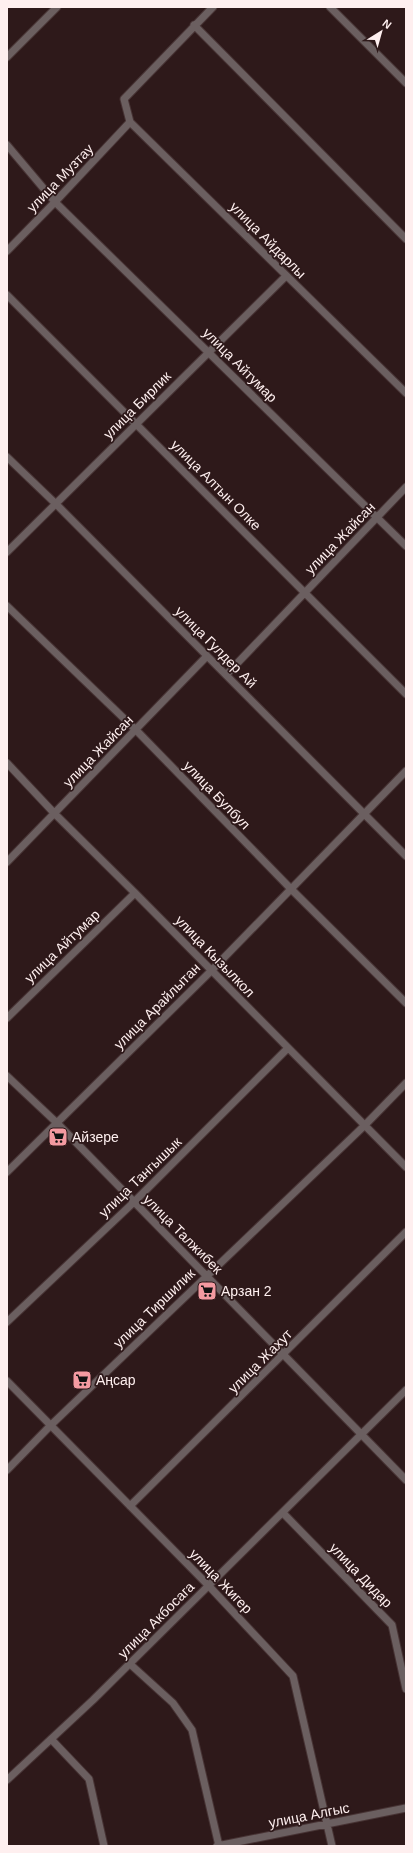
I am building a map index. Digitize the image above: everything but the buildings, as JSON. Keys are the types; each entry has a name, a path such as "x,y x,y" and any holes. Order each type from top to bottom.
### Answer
{"street":[{"path":"7,55 57,7"},
{"path":"130,122 124,99 213,7"},
{"path":"330,7 406,83"},
{"path":"194,25 406,239"},
{"name":"улица Музтау","path":"7,251 130,122"},
{"name":"улица Айдарлы","path":"130,122 406,393"},
{"name":"улица Айтумар","path":"7,145 55,202 406,546"},
{"name":"улица Бирлик","path":"7,552 286,276"},
{"name":"улица Алтын Олке","path":"7,295 406,694"},
{"name":"улица Гулдер Ай","path":"7,457 56,504 406,856"},
{"name":"улица Жайсан","path":"226,675 406,487"},
{"name":"улица Булбул","path":"7,606 136,730 290,889 406,1003"},
{"name":"улица Жайсан","path":"7,862 208,656"},
{"name":"улица Кызылкол","path":"7,763 55,814 135,892 211,971 406,1167"},
{"name":"улица Арайлытан","path":"7,1172 211,971 406,771"},
{"name":"улица Айтумар","path":"7,1018 135,892"},
{"name":"улица Тангышык","path":"7,1322 134,1202 288,1048"},
{"name":"улица Талжибек","path":"7,1076 57,1123 406,1480"},
{"name":"улица Тиршилик","path":"7,1470 51,1425 364,1126 406,1083"},
{"name":"улица Жахут","path":"130,1506 285,1355 406,1232"},
{"name":"улица Жигер","path":"7,1381 208,1585 293,1676 332,1846"},
{"name":"улица Акбосага","path":"7,1780 130,1664 406,1390"},
{"name":"улица Дидар","path":"283,1513 392,1625 406,1689"},
{"path":"130,1664 174,1703 192,1730 218,1846"},
{"path":"51,1739 89,1779 104,1846"},
{"name":"улица Алгыс","path":"218,1846 406,1808"}],"place":[{"name":"Айзере","path":"58,1137"},
{"name":"Арзан 2","path":"207,1291"},
{"name":"Аңсар","path":"82,1380"}]}
